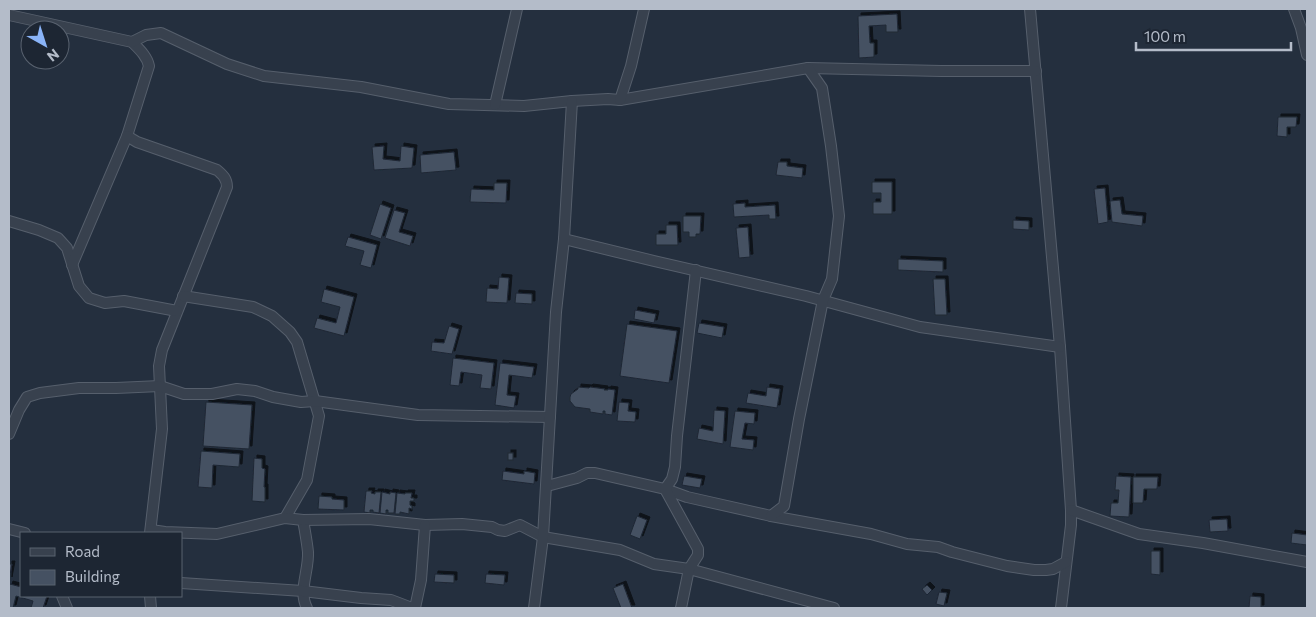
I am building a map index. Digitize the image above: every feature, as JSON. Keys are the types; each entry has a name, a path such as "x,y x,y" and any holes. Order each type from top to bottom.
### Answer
{"street":[{"path":"495,105 517,9"},
{"path":"620,100 631,66 644,9"},
{"path":"1030,9 1060,347 1071,510 1062,608"},
{"path":"1294,9 1301,28 1307,55"},
{"path":"9,16 132,42 148,60 149,66 127,136 72,265"},
{"path":"132,42 146,34 161,33 227,64 264,76 361,87 449,104 524,106 572,101 620,100 808,68 1036,71"},
{"path":"771,516 784,506 823,300 832,279 839,216 822,88 808,68"},
{"path":"534,608 547,486 556,312 564,239 572,101"},
{"path":"127,136 137,142 216,170 223,174 227,181 227,187 162,350 159,366 162,428 151,532 165,532"},
{"path":"9,221 40,230 58,238 67,248 79,286 89,298 105,303 124,301 177,311"},
{"path":"564,239 823,300 920,327 1060,347"},
{"path":"665,489 676,467 677,436 696,270"},
{"path":"183,296 253,307 272,316 290,332 297,342 319,416 307,480 285,518"},
{"path":"9,434 27,397 40,393 79,388 160,386 184,394 212,394 237,389 255,391 273,397 301,402 315,401 418,415 550,417"},
{"path":"547,486 577,478 587,473 595,473 771,516 871,534 907,544 938,547 1007,566 1046,570 1053,569 1066,562"},
{"path":"665,489 698,549 698,555 689,569 681,608"},
{"path":"1071,510 1139,534 1307,562"},
{"path":"182,533 217,534 285,518 304,520 368,519 424,525 462,524 492,527 504,531 520,525 543,537 620,550 654,564 689,569 834,608"},
{"path":"304,520 308,553 303,591 307,608"},
{"path":"182,583 303,591 391,600 413,608 420,580 424,525"},
{"path":"9,529 22,532"}],"building":[{"path":"897,14 898,32 886,32 886,25 869,26 870,43 874,43 874,57 859,58 858,16"},
{"path":"1278,117 1297,117 1296,127 1287,127 1287,137 1277,136"},
{"path":"384,146 383,159 400,161 401,146 414,148 412,168 374,170 372,147"},
{"path":"454,152 456,170 421,173 420,155"},
{"path":"778,162 787,162 787,166 803,168 802,178 776,175"},
{"path":"872,182 892,182 892,214 873,214 873,202 881,202 881,193 872,193"},
{"path":"494,183 507,183 506,203 470,202 471,189 494,190"},
{"path":"1105,188 1108,222 1098,224 1094,189"},
{"path":"1120,200 1122,214 1143,216 1142,226 1112,222 1110,201"},
{"path":"745,203 745,207 775,205 776,219 769,219 769,215 734,217 733,204"},
{"path":"380,204 391,208 381,239 370,235"},
{"path":"394,210 405,213 399,232 413,236 410,246 385,238"},
{"path":"683,216 701,216 700,234 696,234 696,237 689,237 689,232 683,232"},
{"path":"1013,220 1029,221 1029,230 1013,229"},
{"path":"666,225 677,225 678,245 656,245 656,234 666,234"},
{"path":"748,227 750,257 739,258 736,228"},
{"path":"348,237 377,245 371,268 360,265 364,251 345,246"},
{"path":"898,259 943,261 943,272 898,270"},
{"path":"499,277 509,278 507,303 486,302 487,288 498,289"},
{"path":"933,279 945,279 947,315 935,315"},
{"path":"324,289 354,297 344,336 314,328 317,318 336,323 340,307 321,302"},
{"path":"516,293 532,294 532,304 515,303"},
{"path":"635,310 656,314 654,323 634,319"},
{"path":"699,323 724,327 722,338 697,333"},
{"path":"627,324 677,331 669,383 620,376"},
{"path":"449,326 459,329 452,354 431,351 432,342 444,343"},
{"path":"453,358 494,363 491,389 480,388 482,375 461,372 459,386 450,385"},
{"path":"500,363 534,367 532,378 509,375 507,395 516,396 514,408 495,405"},
{"path":"578,387 615,390 612,415 605,414 605,411 603,411 603,414 590,412 590,409 575,407 570,401 570,397"},
{"path":"767,387 780,389 777,408 746,403 748,393 766,396"},
{"path":"206,402 252,405 249,449 203,446"},
{"path":"619,402 629,403 628,411 636,412 635,422 617,421"},
{"path":"714,410 725,411 723,444 697,439 699,428 713,431"},
{"path":"735,411 755,413 754,424 745,423 742,439 754,440 753,450 730,447"},
{"path":"201,451 240,454 239,467 213,465 212,488 198,487"},
{"path":"508,453 513,453 513,460 508,460"},
{"path":"254,458 262,459 262,468 265,469 265,502 252,501"},
{"path":"503,471 524,474 524,471 535,473 534,484 502,480"},
{"path":"684,476 702,479 700,488 682,485"},
{"path":"1116,476 1131,477 1129,517 1110,516 1111,503 1118,503 1119,490 1115,490"},
{"path":"1133,477 1158,477 1157,489 1144,489 1143,503 1133,503"},
{"path":"366,491 372,491 371,493 375,494 375,492 381,492 379,513 373,512 373,510 370,510 370,513 364,512"},
{"path":"382,492 396,493 394,513 388,513 388,510 386,510 386,514 380,513"},
{"path":"397,493 412,493 411,498 414,498 414,501 410,501 412,509 409,508 409,514 400,512 400,514 395,514"},
{"path":"319,496 344,500 344,510 318,509"},
{"path":"637,516 647,520 640,539 630,535"},
{"path":"1227,519 1228,531 1210,532 1209,520"},
{"path":"1292,533 1307,535 1307,545 1291,543"},
{"path":"1151,551 1160,551 1160,575 1151,574"},
{"path":"9,564 12,564 9,580"},
{"path":"435,574 454,575 454,583 434,582"},
{"path":"486,574 505,575 504,585 485,583"},
{"path":"10,584 20,587 20,597 47,597 43,608 31,608 33,601 16,596 13,608 9,608"},
{"path":"623,584 632,608 621,608 613,588"},
{"path":"927,585 932,590 927,595 922,589"},
{"path":"939,592 947,593 944,606 936,604"},
{"path":"1250,596 1261,597 1261,608 1249,608"}]}
